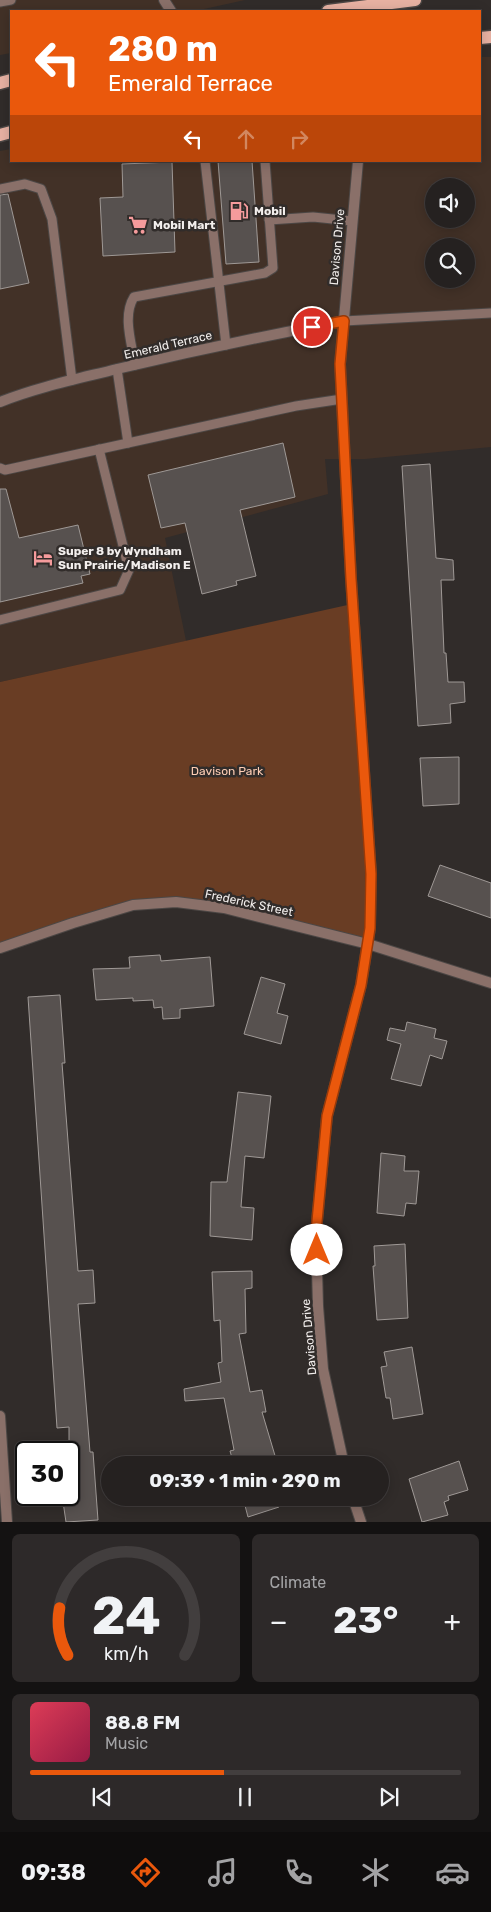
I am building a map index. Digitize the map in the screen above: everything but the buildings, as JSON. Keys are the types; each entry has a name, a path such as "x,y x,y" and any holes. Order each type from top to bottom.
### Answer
{"main road":[{"path":"336,10 415,0"}],"street":[{"name":"Davison Drive","path":"342,1456 323,1369 316,1232 327,1116 361,985 370,928 371,874 352,596 340,364 358,162"},
{"name":"Emerald Terrace","path":"0,402 31,390 117,369 344,321"},
{"name":"Frederick Street","path":"0,948 133,905 176,902 224,908 368,944 491,983"},
{"path":"0,1416 7,1522"},
{"path":"356,1506 361,1522"}],"lane":[{"path":"0,2 11,0"},
{"path":"205,162 217,281 226,345"},
{"path":"135,365 128,318 129,305 134,297 265,273 273,268 265,162"},
{"path":"0,189 25,184 41,189 52,219 72,380"},
{"path":"269,220 313,217 352,222"},
{"path":"344,321 491,313"},
{"path":"117,369 128,443"},
{"path":"0,468 5,470 296,406 342,399"},
{"path":"0,620 120,590 129,570 100,449"}],"shaded area":[{"path":"0,0 245,0 200,10 10,10 10,53 0,55"},
{"path":"481,57 491,57 491,447 365,459 325,459 328,494 165,538 186,641 0,682 0,151 10,149 10,162 481,162"}],"green space":[{"name":"Davison Park","path":"352,604 367,837 368,944 224,908 133,905 0,948 0,682"}],"place":[{"name":"Mobil","path":"239,211"},
{"name":"Mobil Mart","path":"138,225"},
{"name":"Super 8 by Wyndham Sun Prairie/Madison E","path":"43,558"}],"route":[{"path":"312,327 344,321 340,364 351,579 371,874 370,928 361,985 327,1116 316,1232 317,1250"}]}
